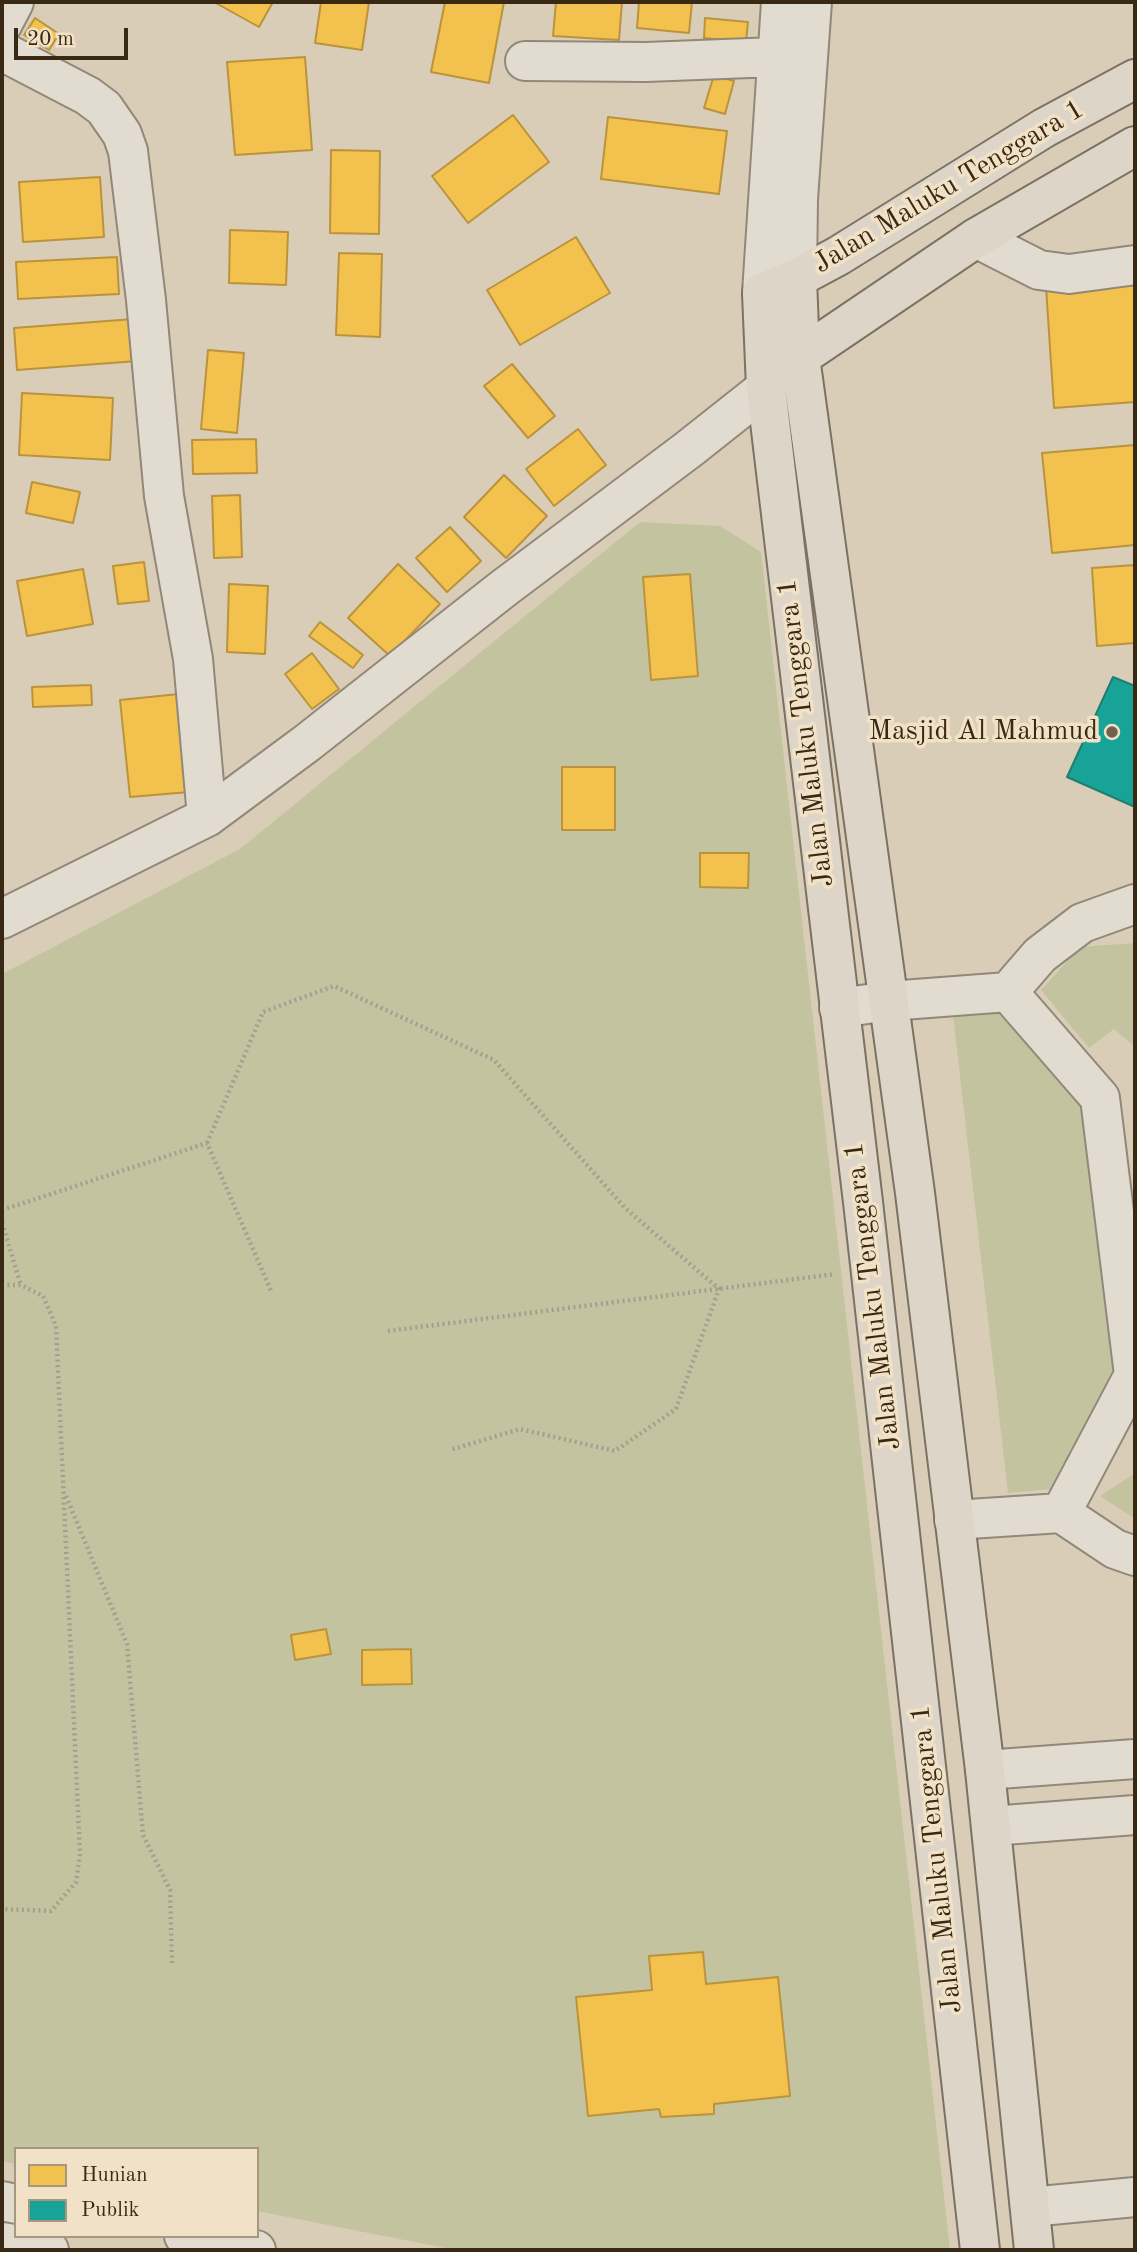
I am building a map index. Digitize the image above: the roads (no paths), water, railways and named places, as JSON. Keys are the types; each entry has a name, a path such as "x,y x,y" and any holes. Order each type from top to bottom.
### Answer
{"main road":[{"name":"Jalan Maluku Tenggara 1","path":"762,292 797,278 838,256 1044,128 1135,79"},
{"name":"Jalan Maluku Tenggara 1","path":"980,2250 870,1269 766,388 800,357 975,238 1135,146"},
{"path":"797,278 800,357"},
{"path":"762,292 766,388"},
{"name":"Jalan Maluku Tenggara 1","path":"800,357 915,1193 985,1770 1034,2250"}],"street":[{"path":"2,25 13,2"},
{"path":"762,292 781,2"},
{"path":"797,278 798,199 811,2"},
{"path":"2,51 88,96 104,108 122,134 128,151 146,300 164,496 193,659 207,817"},
{"path":"525,61 646,62 776,57"},
{"path":"975,238 1038,270 1069,274 1135,265"},
{"path":"2,919 207,817 307,743 766,388"},
{"path":"839,1008 889,1001 1008,992 1040,955 1082,923 1135,904"},
{"path":"1008,992 1100,1098 1134,1375 1061,1513"},
{"path":"954,1520 1061,1513 1115,1549 1135,1556"},
{"path":"985,1770 1135,1759"},
{"path":"991,1826 1135,1815"},
{"path":"1030,2207 1135,2197"},
{"path":"194,2238 257,2250"},
{"path":"8,2245 48,2250"}],"place":[{"name":"Masjid Al Mahmud","path":"1112,732"}]}
